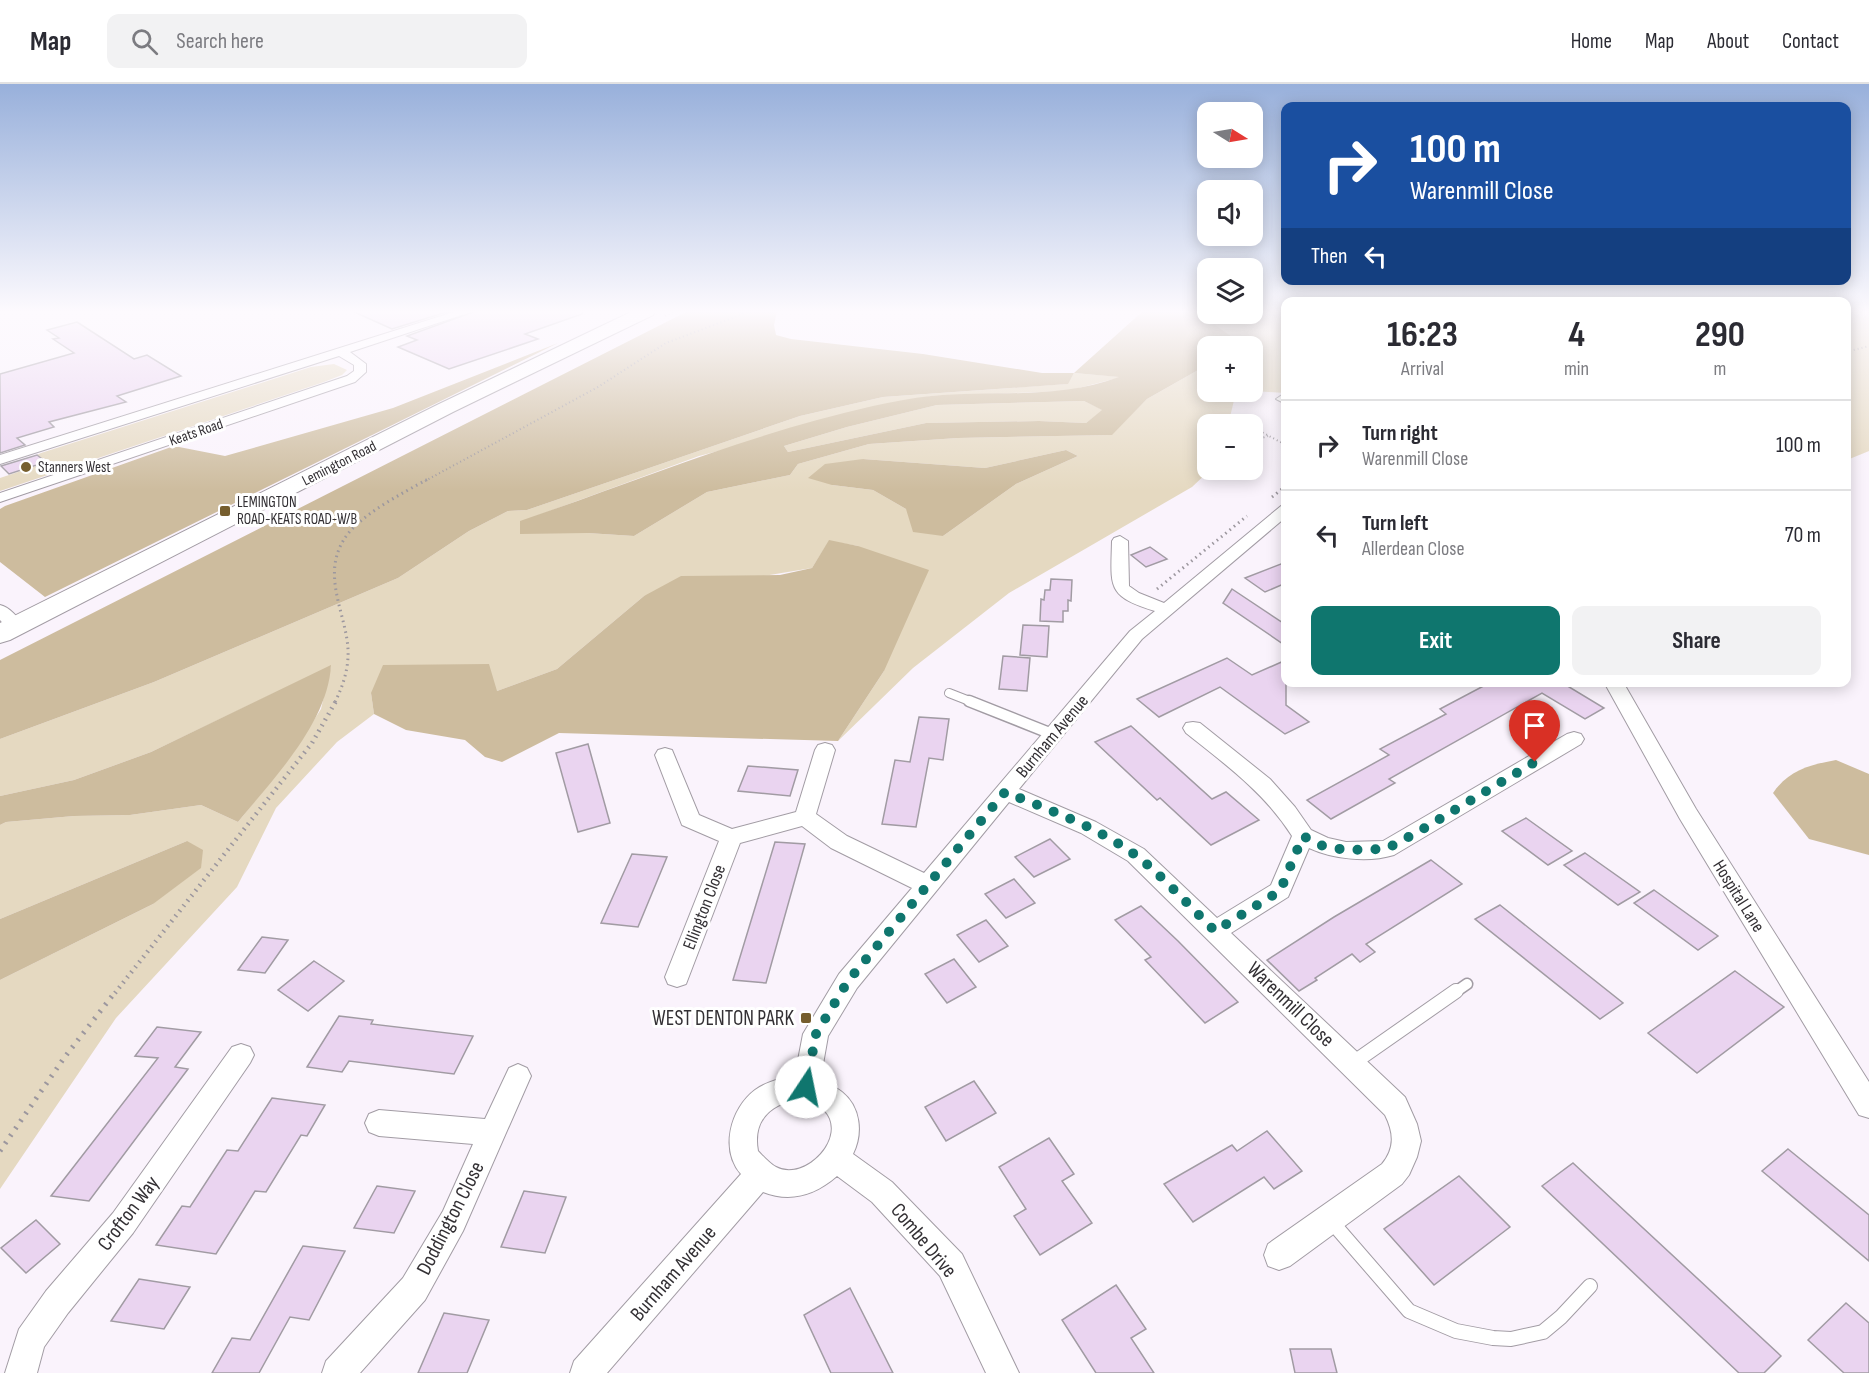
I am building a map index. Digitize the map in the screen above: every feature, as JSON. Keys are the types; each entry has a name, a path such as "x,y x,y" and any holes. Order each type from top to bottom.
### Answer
{"main road":[{"name":"Lemington Road","path":"5,623 522,371"}],"street":[{"path":"0,460 276,371"},
{"name":"Keats Road","path":"0,498 351,379 360,371"},
{"name":"Burnham Avenue","path":"806,1087 816,1034 848,981 1136,635 1167,609 1277,505"},
{"path":"1120,541 1119,583 1122,589 1167,609"},
{"name":"Hospital Lane","path":"1616,687 1688,814 1869,1106"},
{"path":"1193,728 1263,784 1288,812 1303,836 1323,846 1346,850 1386,849 1574,739"},
{"path":"806,817 825,750"},
{"path":"665,755 690,820 731,837 806,817"},
{"name":"Warenmill Close","path":"1005,792 1061,814 1107,837 1136,855 1395,1106 1407,1136 1407,1151 1402,1164 1392,1174 1279,1255"},
{"path":"806,817 838,842 927,885"},
{"path":"1215,931 1280,891 1303,836"},
{"name":"Ellington Close","path":"677,977 731,837"},
{"name":"Crofton Way","path":"21,1373 30,1340 57,1302 123,1223 241,1055"},
{"name":"Doddington Close","path":"338,1373 414,1289 453,1221 518,1076"},
{"path":"806,1087 834,1100 843,1113 846,1128 845,1144 837,1159 825,1172 809,1180 792,1184 774,1181 760,1174 748,1160 743,1143 746,1125 755,1108 769,1095 788,1088 806,1087"},
{"path":"379,1123 492,1133"},
{"name":"Combe Drive","path":"837,1159 882,1192 951,1265 1003,1373"},
{"name":"Burnham Avenue","path":"586,1373 760,1174"}],"lane":[{"path":"949,693 1052,734"},
{"path":"1353,1063 1467,984"},
{"path":"1329,1219 1409,1311 1425,1322 1441,1328 1491,1337 1523,1339 1545,1331 1590,1286"}],"path":[{"path":"0,1151 64,1058 304,752 335,705 344,684 348,664 348,648 337,606 336,578 343,540 347,533 381,507 433,476 599,387 623,371"},
{"path":"1263,433 1281,442"},
{"path":"1263,438 1269,436"},
{"path":"1143,600 1250,514"}],"shaded area":[{"path":"298,371 346,371 324,382 0,491 0,478 48,462 44,458 31,462 30,458"},
{"path":"487,371 501,371 45,597 0,562 0,509 5,506 174,446 225,456 393,408"},
{"path":"569,371 1074,373 1068,384 883,397 800,416 527,510 508,511 469,531 398,578 154,682 0,739 0,660"},
{"path":"1076,371 1196,371 1147,399 1112,435 958,438 869,444 798,464 790,475 707,492 634,536 587,533 520,534 520,521 739,444 828,417 924,397 1073,389 1119,377 1074,373","holes":["1084,401 1102,410 1086,423 1039,421 926,423 788,452 784,446 847,427 937,405"]},
{"path":"1196,371 1197,402 1234,402 1231,414 1197,414 1197,480 1199,480 1192,487 1009,593 913,668 838,741 884,671 858,546 829,541 812,568 644,596 557,669 497,691 371,693 374,714 337,742 276,808 237,887 116,1018 0,1189 0,980 153,904 187,841 0,919 0,825 6,822 74,816 130,815 201,805 238,822 288,760 321,709 331,666 151,752 74,780 0,796 0,739 154,682 398,578 469,531 508,511 527,510 800,416 883,397 1067,384 1074,373 1122,377 1067,391 931,396 699,456 520,522 587,533 634,536 707,492 790,475 798,464 869,444 958,438 1111,435 1147,399","holes":["1066,450 1078,456 1016,484 943,536 906,509 873,490 832,485 863,459 985,468"]},
{"path":"1263,371 1281,371 1281,393 1263,392"},
{"path":"1851,371 1869,371 1869,451 1851,458"},
{"path":"1084,401 1103,410 1086,423 1039,421 926,423 788,452 784,446 847,427 937,405"},
{"path":"1066,450 1078,456 1016,484 943,536 913,532 906,509 873,490 832,485 808,478 825,464 863,459 985,468"},
{"path":"829,540 858,546 929,570 884,671 838,741 559,733 502,762 485,757 465,740 406,730 374,714 371,693 383,665 489,664 497,691 557,669 644,596 681,576 780,575 812,568"},
{"path":"331,665 328,687 309,729 282,769 238,822 201,805 130,815 74,816 6,822 0,825 0,796 74,780 151,752"},
{"path":"1836,760 1869,774 1869,855 1809,839 1773,793 1786,779 1800,770"},
{"path":"187,841 203,850 201,868 153,904 0,980 0,919"}],"building":[{"path":"10,371 173,371 181,376 117,396 126,402 49,422 54,427 17,438 25,445 0,453 0,374"},
{"path":"37,455 46,462 9,474 1,466"},
{"path":"1150,547 1167,559 1146,567 1131,555"},
{"path":"1281,564 1281,585 1265,592 1245,578"},
{"path":"1051,579 1072,580 1071,601 1068,600 1068,611 1063,611 1063,622 1040,621 1041,599 1044,600 1045,590 1050,590"},
{"path":"1232,589 1281,622 1281,643 1223,603"},
{"path":"1023,625 1049,626 1047,657 1020,655"},
{"path":"1003,656 1030,658 1027,691 999,689"},
{"path":"1227,658 1252,675 1281,662 1281,687 1286,687 1286,705 1309,722 1285,734 1220,687 1159,717 1137,699"},
{"path":"1482,687 1569,687 1604,708 1585,719 1542,693 1389,779 1395,783 1331,819 1307,800 1389,755 1380,749 1446,714 1440,709"},
{"path":"919,717 949,719 943,760 929,758 916,827 882,824 895,760 910,762"},
{"path":"1131,726 1212,799 1226,792 1259,820 1211,845 1160,798 1157,800 1095,742"},
{"path":"588,744 610,823 578,832 556,753"},
{"path":"748,766 798,770 790,796 738,791"},
{"path":"1526,818 1572,851 1548,865 1502,831"},
{"path":"1050,839 1070,859 1034,877 1015,857"},
{"path":"775,842 805,844 766,983 733,980"},
{"path":"1585,853 1640,892 1618,905 1564,865"},
{"path":"632,854 667,857 638,927 601,923"},
{"path":"1431,860 1462,884 1366,944 1375,952 1360,962 1352,954 1299,991 1267,960 1334,917"},
{"path":"1014,879 1035,903 1006,918 985,894"},
{"path":"1654,890 1718,936 1698,950 1634,903"},
{"path":"1500,905 1623,1003 1600,1019 1475,919"},
{"path":"1141,906 1238,1002 1205,1023 1145,960 1151,957 1115,920"},
{"path":"986,920 1008,946 979,962 957,935"},
{"path":"262,937 288,940 265,973 238,970"},
{"path":"954,959 976,987 947,1003 925,974"},
{"path":"314,961 344,981 308,1011 278,990"},
{"path":"1735,971 1784,1007 1697,1073 1648,1033"},
{"path":"339,1016 373,1020 371,1024 473,1036 454,1074 349,1061 342,1072 307,1067"},
{"path":"157,1027 201,1032 175,1067 188,1069 89,1201 51,1196 158,1058 135,1056"},
{"path":"974,1081 996,1113 946,1141 925,1107"},
{"path":"272,1098 325,1105 307,1136 301,1135 266,1192 255,1191 216,1254 156,1245 182,1206 190,1207 227,1150 238,1151"},
{"path":"1267,1131 1302,1171 1274,1189 1264,1177 1193,1222 1164,1184 1232,1145 1237,1151"},
{"path":"1049,1138 1074,1174 1062,1181 1092,1223 1040,1255 1014,1216 1026,1209 999,1167"},
{"path":"1788,1149 1869,1215 1869,1261 1762,1171"},
{"path":"1573,1163 1781,1356 1764,1373 1739,1373 1542,1186"},
{"path":"1459,1176 1510,1227 1434,1285 1384,1229"},
{"path":"377,1186 415,1191 394,1233 354,1228"},
{"path":"524,1191 566,1197 545,1253 501,1247"},
{"path":"36,1220 60,1244 26,1273 1,1248"},
{"path":"303,1246 345,1251 309,1320 290,1317 259,1373 212,1373 232,1338 250,1340"},
{"path":"139,1279 190,1287 164,1329 111,1321"},
{"path":"1116,1285 1146,1329 1131,1338 1154,1373 1096,1373 1062,1320"},
{"path":"850,1288 893,1373 831,1373 804,1315"},
{"path":"1846,1303 1869,1323 1869,1373 1844,1373 1808,1340"},
{"path":"444,1313 489,1320 467,1373 418,1373"},
{"path":"1290,1349 1331,1349 1337,1373 1295,1373"}],"place":[{"name":"Stanners West","path":"26,467"},
{"name":"LEMINGTON ROAD-KEATS ROAD-W/B","path":"225,511"},
{"name":"WEST DENTON PARK","path":"806,1018"}],"route":[{"path":"806,1087 816,1034 848,981 1005,792 1061,814 1107,837 1136,855 1215,931 1280,891 1303,836 1323,846 1346,850 1386,849 1535,762"}]}
